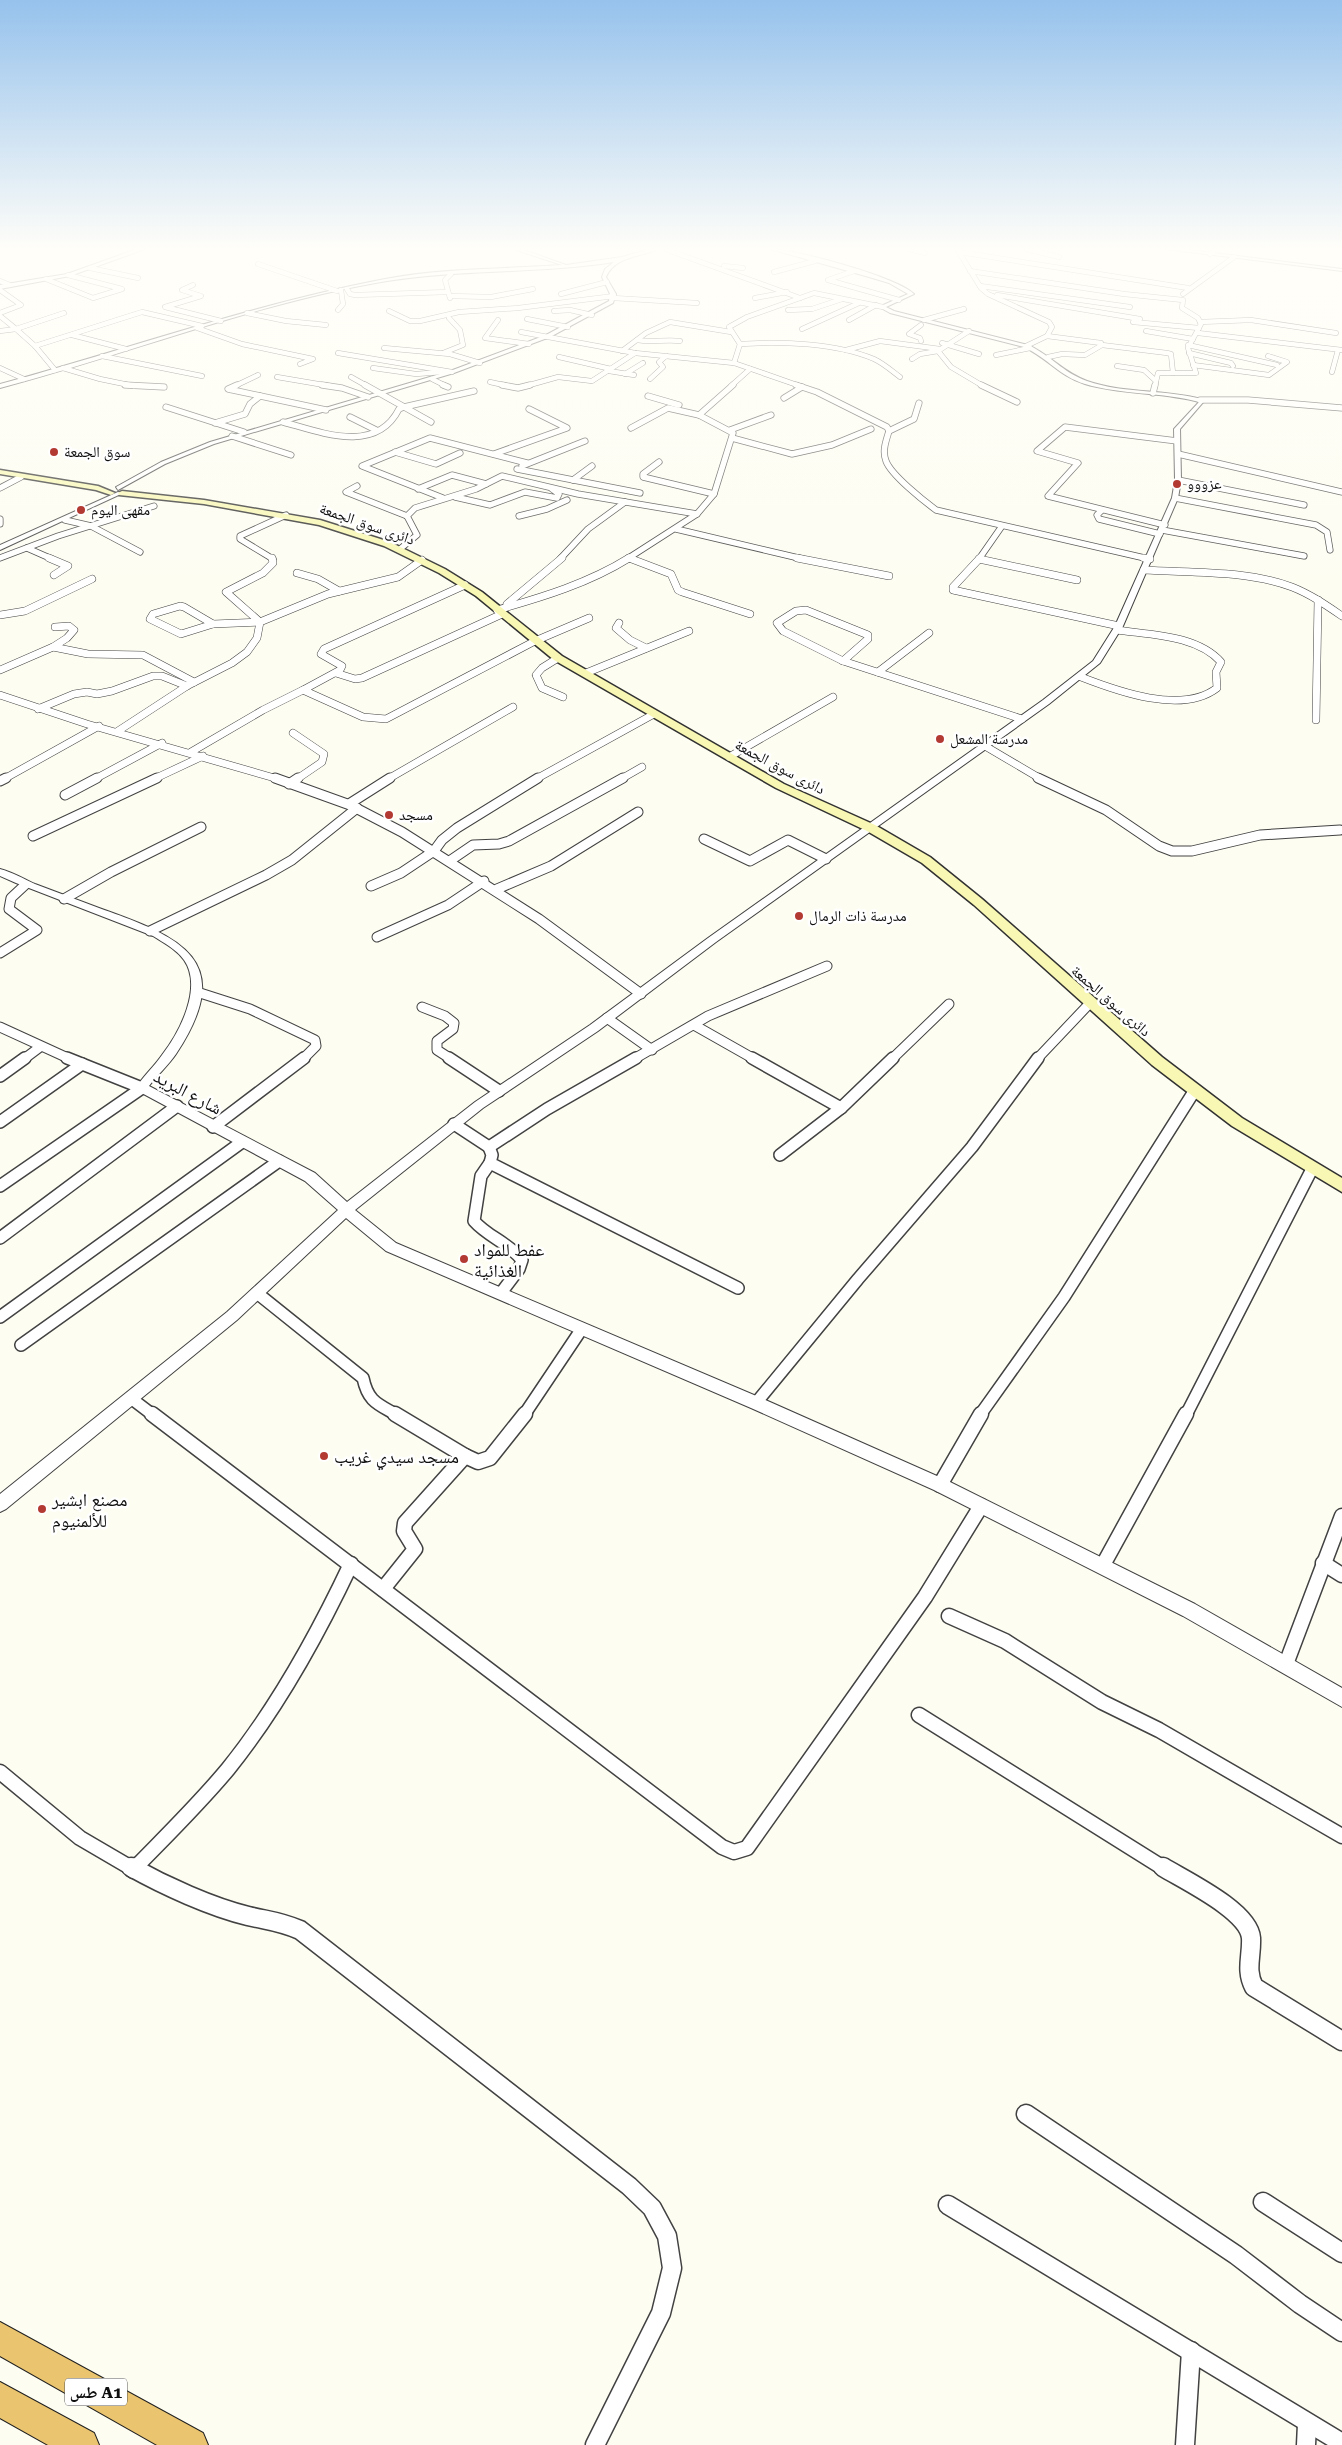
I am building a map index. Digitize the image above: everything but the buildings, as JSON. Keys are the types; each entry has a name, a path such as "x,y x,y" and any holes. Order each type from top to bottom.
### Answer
{"highway":[{"name":"طس A1","path":"0,2338 191,2445"},
{"name":"طس A1","path":"0,2399 82,2445"}],"main road":[{"path":"0,472 21,477 142,493"},
{"path":"119,491 124,495 142,493"},
{"name":"دائرى سوق الجمعة","path":"142,493 286,515 350,532 400,549 422,560 465,585 501,610 534,641 558,658 780,786 871,828 926,860 947,875 1090,1003 1195,1090 1238,1122 1342,1186"}],"street":[{"path":"50,363 56,370"},
{"path":"0,386 79,363"},
{"path":"138,363 202,376"},
{"path":"400,363 449,371"},
{"path":"373,368 406,374 431,374 480,363"},
{"path":"585,363 634,376"},
{"path":"490,382 518,388 558,377 589,382 620,363"},
{"path":"625,374 643,363"},
{"path":"650,379 663,367 660,363"},
{"path":"734,363 817,392 882,424 889,430"},
{"path":"880,363 900,378"},
{"path":"948,363 951,367 999,395 1017,402"},
{"path":"1054,363 1066,375 1079,381 1113,389 1200,400 1248,400 1342,408"},
{"path":"1137,363 1160,369 1161,372 1196,373 1192,363"},
{"path":"1172,363 1173,373"},
{"path":"1230,370 1234,365 1231,363"},
{"path":"1268,363 1281,366"},
{"path":"1193,366 1269,375 1284,363"},
{"path":"1332,372 1335,363"},
{"path":"1117,366 1144,370 1156,381"},
{"path":"0,368 24,379"},
{"path":"63,368 106,381 148,388 164,387"},
{"path":"699,415 750,369"},
{"path":"0,548 65,520 119,491 175,457 244,432 382,394 449,371"},
{"path":"1154,393 1158,373 1161,372"},
{"path":"258,375 228,389 326,410"},
{"path":"277,377 342,388 368,397"},
{"path":"351,378 431,422"},
{"path":"432,378 448,387"},
{"path":"784,398 802,387"},
{"path":"283,422 346,438 385,427 397,416 399,409 404,407 474,391"},
{"path":"215,423 245,414 250,404 260,396"},
{"path":"648,396 682,405 677,409"},
{"path":"0,1504 132,1398 257,1293 346,1210 454,1124 641,994 712,940 1080,677 1102,656 1118,628 1150,559 1176,498 1178,429 1185,419 1202,403 1200,400"},
{"path":"919,403 914,419 889,430 884,447 886,462 917,496 943,513 1150,559"},
{"path":"166,407 244,432"},
{"path":"336,674 355,679 362,678 501,610 605,573 697,514 714,494 733,433 699,415 668,408 631,428"},
{"path":"494,454 567,428 529,409"},
{"path":"730,430 771,415"},
{"path":"350,417 376,430"},
{"path":"1162,530 1102,510 1048,496 1078,463 1037,451 1065,428 1177,441"},
{"path":"732,438 792,454 832,445 871,429"},
{"path":"232,436 291,455"},
{"path":"527,464 436,438 395,452 366,464 363,468 418,489 446,497 466,498 493,505 520,492 531,492 552,498 560,495 551,488"},
{"path":"407,516 415,508 486,484 527,464 585,441"},
{"path":"395,452 436,464 460,453"},
{"path":"1178,454 1342,492"},
{"path":"659,462 643,474 643,477 714,494"},
{"path":"573,480 592,466"},
{"path":"517,469 640,494"},
{"path":"418,489 452,475 486,484"},
{"path":"502,476 578,494 697,514"},
{"path":"0,488 21,477"},
{"path":"1178,480 1278,502 1304,505"},
{"path":"357,486 346,492 407,516 417,535 400,549"},
{"path":"519,516 547,509 578,494"},
{"path":"1176,498 1267,512 1322,527 1328,532 1330,550"},
{"path":"501,610 508,602 553,567 588,529 625,502"},
{"path":"0,558 154,506"},
{"path":"1102,510 1097,515 1099,519 1304,556"},
{"path":"260,622 226,592 268,571 273,563 273,558 266,552 240,539 240,536 286,515"},
{"path":"0,519 0,524"},
{"path":"65,520 91,526 140,552"},
{"path":"1002,526 979,559 953,587 953,590 1194,644 1212,652 1221,662 1215,675 1218,683 1217,688 1206,694 1194,697 1175,699 1141,698 1080,677"},
{"path":"676,529 779,554 890,576"},
{"path":"27,548 68,566 54,574"},
{"path":"629,558 671,574 678,590 682,592 750,614"},
{"path":"979,559 1077,580"},
{"path":"213,624 180,606 153,614 150,619 181,634 213,624 260,622 339,591 398,577 422,560"},
{"path":"1144,570 1262,580 1290,586 1318,600 1342,616"},
{"path":"297,573 318,579 339,591"},
{"path":"0,615 25,611 92,579"},
{"path":"191,752 263,710 336,674 342,666 321,654 324,649 465,585"},
{"path":"1316,720 1318,600"},
{"path":"842,661 868,639 868,635 806,610 796,611 777,623 783,631 842,661 1022,720"},
{"path":"303,690 363,717 386,719 534,641 589,618"},
{"path":"118,731 161,705 187,686 232,663 247,652 258,638 260,622"},
{"path":"618,623 616,628 621,635 634,644 646,648"},
{"path":"0,670 53,647 67,638 74,630 69,626 55,627"},
{"path":"586,673 689,631"},
{"path":"878,672 929,633"},
{"path":"53,647 88,654 143,656 194,682"},
{"path":"558,658 542,668 536,675 537,683 546,692 563,697"},
{"path":"38,710 74,694 112,692 152,676 162,676 187,686"},
{"path":"0,696 38,710 191,752 358,808 383,820 497,889 587,951 641,994"},
{"path":"729,757 833,697"},
{"path":"349,804 415,762 514,707"},
{"path":"371,886 393,878 434,851 442,840 485,809 554,768 654,714"},
{"path":"0,781 99,726"},
{"path":"289,784 325,758 324,754 293,733"},
{"path":"64,795 162,743"},
{"path":"985,746 1037,777 1106,810 1165,849 1192,851 1260,835 1340,830"},
{"path":"33,836 203,756"},
{"path":"451,860 473,845 499,844 509,841 642,767"},
{"path":"150,931 266,875 292,860 358,808"},
{"path":"497,889 552,866 638,812"},
{"path":"64,899 111,872 201,827"},
{"path":"704,839 750,861 788,840 792,840 826,860"},
{"path":"0,872 25,884 150,931 172,942 192,961 197,981 197,992 184,1028 172,1050 142,1088 0,1186"},
{"path":"377,937 448,905 484,881"},
{"path":"0,953 37,930 9,909 8,903 11,897 25,884"},
{"path":"489,1147 547,1109 694,1025 728,1007 827,966"},
{"path":"197,992 250,1009 315,1040 316,1046 313,1051 213,1126"},
{"path":"756,1403 858,1279 972,1147 1039,1056 1090,1003"},
{"path":"780,1155 841,1108 950,1004"},
{"path":"422,1007 445,1016 454,1023 453,1029 438,1041 437,1050 499,1091"},
{"path":"607,1018 652,1050"},
{"path":"694,1025 841,1108"},
{"name":"شارع البريد","path":"0,1027 40,1047 142,1088 279,1162 321,1186 363,1226 390,1246 582,1330 756,1403 940,1485 1190,1610 1342,1698"},
{"path":"0,1076 40,1047"},
{"path":"0,1122 82,1064"},
{"path":"940,1485 975,1422 1064,1297 1195,1090"},
{"path":"0,1238 177,1106"},
{"path":"454,1124 489,1147 492,1155 490,1163 482,1176 474,1221 481,1230 518,1253 522,1260 519,1269 501,1293"},
{"path":"0,1317 242,1142"},
{"path":"21,1345 279,1162"},
{"path":"490,1163 738,1288"},
{"path":"1103,1565 1155,1475 1260,1276 1312,1169"},
{"path":"257,1293 363,1378 366,1393 372,1400 478,1462 490,1458 524,1416 582,1330"},
{"path":"132,1398 722,1847 734,1852 747,1848 925,1597 981,1506"},
{"path":"383,1588 415,1549 415,1546 404,1531 405,1523 465,1456"},
{"path":"1286,1664 1342,1516"},
{"path":"1323,1563 1342,1575"},
{"path":"134,1869 229,1768 291,1681 330,1611 351,1564"},
{"path":"949,1616 1005,1642 1102,1702 1159,1730 1342,1836"},
{"path":"919,1715 1235,1912 1247,1924 1251,1939 1247,1974 1254,1988 1342,2041"},
{"path":"0,1772 80,1838 134,1869 198,1898 248,1916 280,1921 300,1930 629,2186 652,2208 667,2236 672,2268 661,2313 595,2445"},
{"path":"1026,2114 1236,2255 1300,2304 1342,2332"},
{"path":"1264,2202 1342,2253"},
{"path":"948,2205 1192,2351 1307,2424 1342,2443"},
{"path":"1185,2445 1192,2351"},
{"path":"1306,2445 1307,2424"}],"place":[{"name":"سوق الجمعة","path":"54,452"},
{"name":"عزووو","path":"1177,484"},
{"name":"مقهى اليوم","path":"81,510"},
{"name":"مدرسة المشعل","path":"940,739"},
{"name":"مسجد","path":"389,815"},
{"name":"مدرسة ذات الرمال","path":"799,916"},
{"name":"عفط للمواد الغذائية","path":"464,1259"},
{"name":"مسجد سيدي غريب","path":"324,1456"},
{"name":"مصنع ابشير للألمنيوم","path":"42,1509"}]}
